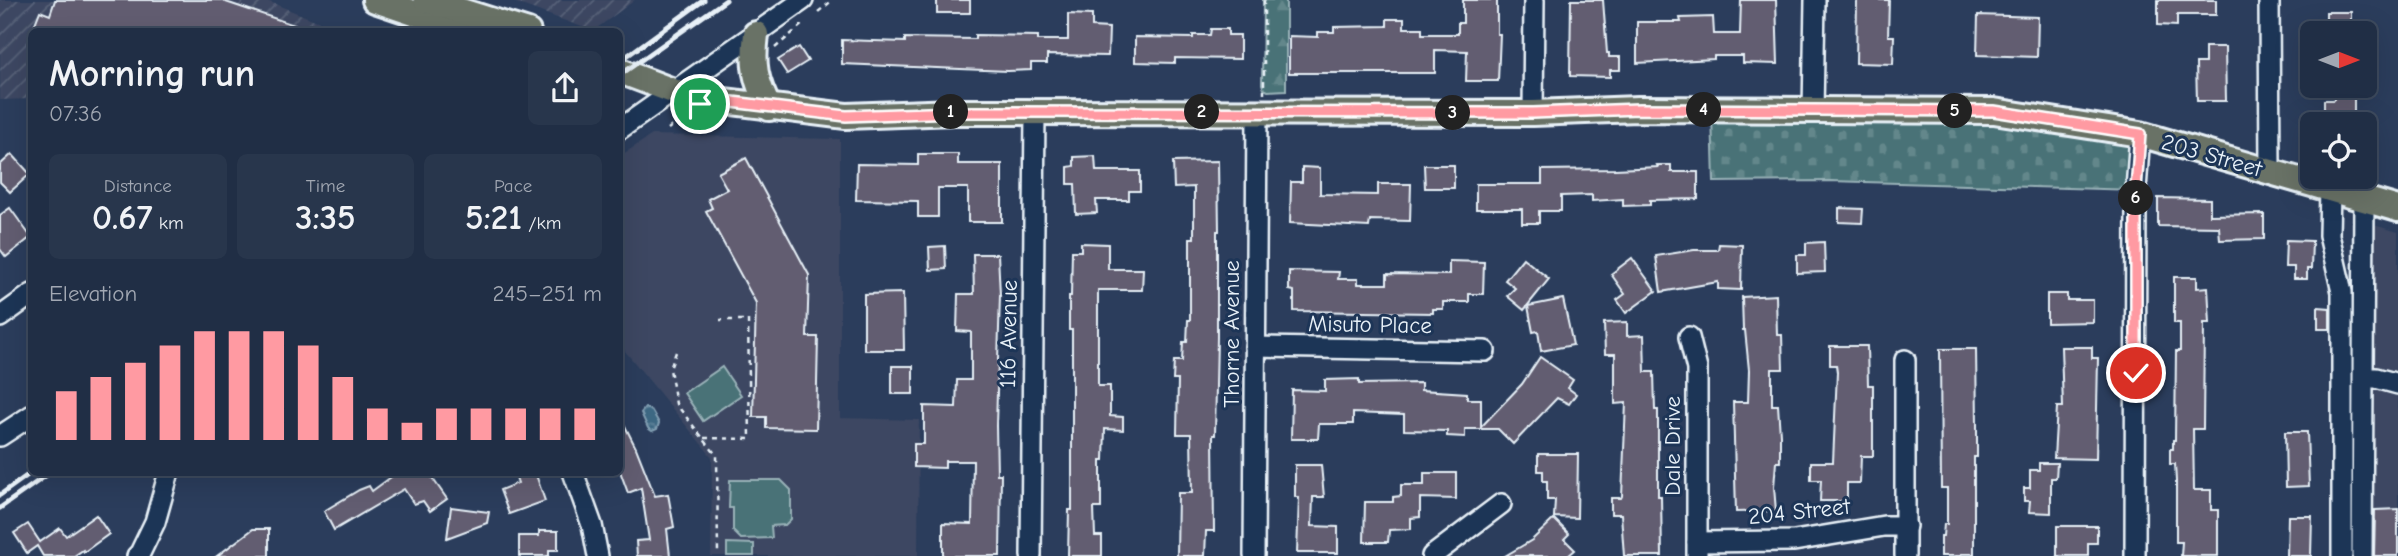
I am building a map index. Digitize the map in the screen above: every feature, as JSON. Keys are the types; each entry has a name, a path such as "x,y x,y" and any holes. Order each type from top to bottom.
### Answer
{"main road":[{"path":"375,0 458,28"},
{"path":"431,1 515,28"},
{"path":"765,42 753,59 754,72 769,108"},
{"name":"203 Street","path":"623,72 673,91 717,113 738,119 809,122 846,116"},
{"name":"203 Street","path":"700,104 724,101 846,116 1261,103 1533,113 1639,109 1994,111 2140,134 2300,180"},
{"name":"203 Street","path":"2330,189 2398,209"}],"street":[{"path":"1533,113 1534,0"},
{"path":"1813,111 1815,0"},
{"path":"2269,0 2270,172"},
{"path":"623,127 673,91 765,42 809,7"},
{"name":"Thorne Avenue","path":"1254,556 1255,347 1261,103"},
{"name":"116 Avenue","path":"1031,556 1035,112"},
{"path":"2135,556 2136,190 2140,134"},
{"path":"2330,189 2329,235 2342,292 2342,556"},
{"path":"2362,556 2364,199"},
{"path":"0,317 28,297"},
{"name":"Dale Drive","path":"1689,337 1697,369 1697,549"},
{"name":"Misuto Place","path":"1255,347 1485,351"},
{"path":"1905,360 1905,556"},
{"path":"2364,378 2398,384"},
{"path":"0,436 28,418"},
{"path":"137,556 155,522 168,476"},
{"path":"574,476 592,524 598,556"},
{"path":"1432,556 1501,503"},
{"name":"204 Street","path":"1697,549 1794,541 1884,526 1906,526"}],"path":[{"path":"809,7 833,0"},
{"path":"1261,103 1264,0"},
{"path":"765,42 805,22"},
{"path":"704,438 750,439 748,320 720,320"},
{"path":"676,352 670,369 676,404 717,456 718,556"}],"shaded area":[{"path":"0,0 265,0 335,28 28,28 28,99 0,100"},
{"path":"508,0 635,0 597,28 585,28"},
{"path":"652,135 840,139 840,418 919,420 918,556 711,556 712,457 623,349 623,154"},
{"path":"2357,220 2398,232 2398,556 2353,556"}],"green space":[{"path":"1263,0 1286,0 1286,90 1268,91 1262,84"},
{"path":"1994,111 2140,134 2136,190 1830,181 1714,182 1712,114"},
{"path":"722,367 741,395 703,421 684,393"},
{"path":"730,480 781,480 791,490 791,519 785,525 771,526 772,538 741,539 733,531 733,508 729,508"},
{"path":"727,543 754,544 754,556 727,556"}],"water":[{"path":"645,408 652,411 659,423 657,429 652,431 648,428 641,413"}],"building":[{"path":"55,0 220,0 303,28 33,28 40,11 50,15"},
{"path":"937,0 970,0 970,13 937,13"},
{"path":"1463,0 1497,0 1497,34 1500,34 1498,81 1466,81 1467,51 1435,50 1435,73 1289,73 1289,36 1318,37 1318,32 1334,32 1334,27 1387,26 1387,19 1404,19 1404,28 1422,28 1422,34 1458,34 1458,23 1463,23"},
{"path":"1571,0 1603,0 1607,53 1609,57 1620,57 1620,70 1610,70 1610,77 1570,76"},
{"path":"1741,0 1776,0 1778,64 1743,63 1743,56 1637,63 1637,22 1681,22 1680,18 1713,17 1714,34 1740,34"},
{"path":"1857,0 1889,0 1888,36 1894,36 1893,64 1856,63"},
{"path":"2158,0 2216,0 2216,15 2177,15 2177,26 2158,25"},
{"path":"2326,12 2351,12 2351,21 2326,21"},
{"path":"1068,14 1092,15 1092,27 1109,28 1108,56 1047,55 1047,63 1031,63 1031,70 1008,71 842,64 842,40 905,42 905,38 975,39 975,35 1038,36 1038,40 1068,40"},
{"path":"1978,15 2038,17 2037,57 1977,55"},
{"path":"1211,29 1228,29 1228,35 1240,35 1240,59 1175,58 1175,63 1135,62 1135,37 1193,38 1193,35 1210,35"},
{"path":"799,47 808,61 787,74 778,60"},
{"path":"2205,47 2225,47 2226,101 2197,101 2196,63 2205,63"},
{"path":"2354,98 2354,112 2324,112 2324,100"},
{"path":"12,154 28,172 28,176 10,192 0,182 0,165"},
{"path":"918,154 958,154 958,164 1002,164 1002,222 968,222 968,188 938,188 938,217 918,217 918,201 856,200 857,164 918,165"},
{"path":"1095,156 1096,171 1140,171 1140,191 1129,191 1129,200 1096,200 1097,213 1076,214 1075,184 1068,184 1068,167 1074,166 1074,157"},
{"path":"746,158 809,275 807,337 818,337 816,429 766,428 766,417 753,417 756,303 706,211 712,208 708,199 727,189 718,173"},
{"path":"1218,161 1214,531 1206,531 1205,556 1177,556 1178,493 1192,493 1191,434 1177,434 1178,380 1173,380 1174,361 1182,361 1183,342 1187,342 1190,320 1190,238 1194,238 1194,187 1174,188 1173,162"},
{"path":"1424,165 1454,165 1454,188 1425,188"},
{"path":"1657,165 1671,165 1671,172 1698,172 1698,199 1650,200 1650,205 1623,206 1623,199 1592,201 1592,195 1561,196 1561,211 1539,211 1539,223 1522,223 1522,209 1476,209 1476,184 1542,184 1542,170 1658,167"},
{"path":"1302,167 1320,168 1320,194 1378,195 1378,184 1411,184 1410,221 1370,220 1369,227 1290,223 1291,182 1302,182"},
{"path":"2158,198 2210,199 2210,215 2264,214 2264,239 2220,240 2219,227 2158,226"},
{"path":"10,208 28,233 28,239 6,257 0,249 0,215"},
{"path":"1839,208 1863,209 1862,223 1839,222"},
{"path":"2286,240 2312,241 2311,269 2307,269 2307,279 2294,279 2294,267 2285,267"},
{"path":"1824,242 1825,272 1797,273 1797,255 1806,255 1806,243"},
{"path":"1081,243 1108,244 1108,269 1143,269 1142,290 1098,290 1098,386 1110,386 1110,416 1123,417 1123,430 1105,429 1104,460 1101,460 1101,508 1094,508 1095,536 1102,536 1102,556 1068,556 1069,510 1072,510 1072,330 1069,330 1069,296 1072,251 1081,251"},
{"path":"1719,244 1742,245 1741,290 1718,289 1718,282 1661,292 1656,256 1694,250 1718,250"},
{"path":"945,246 946,269 930,270 929,247"},
{"path":"973,254 998,254 1000,295 996,426 997,474 1001,474 1000,556 943,556 943,523 972,524 973,461 945,461 945,468 914,467 914,444 924,444 924,406 956,407 957,380 971,380 971,332 957,331 958,294 974,294"},
{"path":"1523,258 1549,279 1524,310 1507,296 1515,288 1505,280"},
{"path":"1632,258 1656,291 1626,313 1617,300 1625,294 1611,274"},
{"path":"1449,261 1484,262 1483,294 1469,294 1469,302 1443,302 1443,309 1433,309 1433,313 1294,311 1294,291 1289,290 1289,271 1339,272 1338,279 1358,279 1358,284 1387,284 1387,274 1449,275"},
{"path":"2174,277 2197,277 2197,288 2208,287 2210,323 2204,323 2203,429 2193,429 2194,490 2211,490 2211,510 2218,510 2218,556 2181,556 2182,542 2176,542 2175,464 2170,464 2170,449 2173,449 2175,440 2176,351 2180,351 2180,323 2174,323"},
{"path":"903,293 904,350 864,350 864,294"},
{"path":"2047,294 2067,294 2067,300 2093,300 2093,322 2047,323"},
{"path":"1776,295 1777,335 1782,335 1783,369 1772,369 1772,405 1778,405 1780,435 1780,462 1776,462 1774,487 1776,511 1736,512 1733,402 1748,402 1749,370 1743,330 1742,297"},
{"path":"1563,299 1573,345 1541,351 1538,331 1533,332 1528,306"},
{"path":"2318,307 2330,308 2330,329 2318,329"},
{"path":"1627,322 1627,336 1644,335 1645,372 1654,372 1655,410 1658,410 1658,496 1661,496 1662,556 1624,556 1621,514 1611,514 1611,498 1622,496 1626,403 1615,404 1615,354 1605,354 1604,323"},
{"path":"1830,346 1867,346 1868,385 1873,385 1873,456 1861,456 1860,483 1847,483 1847,501 1820,501 1821,480 1811,480 1811,462 1833,462 1837,372 1836,365 1830,365"},
{"path":"2061,347 2092,347 2092,358 2098,358 2096,459 2054,458 2057,407 2063,407"},
{"path":"1940,349 1976,349 1974,554 1961,556 1941,556 1941,536 1944,524 1947,524 1947,488 1941,488"},
{"path":"1540,357 1573,380 1568,388 1576,394 1569,404 1557,398 1513,444 1498,429 1465,429 1465,437 1447,436 1447,431 1404,430 1404,415 1353,413 1353,424 1319,424 1318,439 1291,439 1292,390 1325,391 1325,380 1359,379 1359,384 1421,383 1421,390 1467,393 1467,399 1481,399 1481,427 1522,384"},
{"path":"892,366 913,366 913,394 892,394"},
{"path":"623,422 655,496 668,494 674,527 667,529 670,556 637,556 636,541 649,540 641,488 628,493 622,476"},
{"path":"2285,432 2307,432 2309,486 2286,487"},
{"path":"1538,454 1578,454 1577,518 1554,517 1555,500 1547,500 1547,481 1543,481 1543,471 1538,471"},
{"path":"2039,463 2057,463 2056,478 2051,478 2051,513 2029,512 2030,501 2024,501 2024,488 2030,488 2030,470 2039,470"},
{"path":"1295,465 1321,465 1324,497 1313,497 1312,526 1338,527 1338,553 1297,553 1299,497 1295,497"},
{"path":"1424,473 1456,473 1456,499 1420,498 1420,517 1411,518 1411,529 1389,530 1388,542 1364,542 1365,502 1393,502 1393,497 1401,496 1401,485 1424,485"},
{"path":"393,476 431,476 447,499 430,511 423,501 414,504 404,489 334,530 324,511 359,490 369,486 372,491"},
{"path":"515,476 536,476 545,501 509,514 500,490 518,483"},
{"path":"451,507 489,512 487,523 447,538"},
{"path":"2398,509 2398,556 2374,556 2375,510"},
{"path":"96,515 109,534 74,556 43,556 37,546 27,553 14,533 28,524 40,542 60,528 66,536"},
{"path":"2288,516 2312,516 2311,556 2287,556"},
{"path":"1554,519 1569,534 1564,539 1575,550 1568,556 1505,556 1532,540"},
{"path":"2057,526 2097,526 2097,543 2088,543 2088,556 2057,556"},
{"path":"253,529 269,529 269,556 217,556"},
{"path":"539,531 558,531 558,550 549,550 549,556 519,556 519,536 539,536"}],"railway":[{"path":"623,59 704,0"},
{"path":"623,73 726,0"},
{"path":"0,495 28,475"},
{"path":"0,508 45,476"}],"route":[{"path":"700,104 724,101 846,116 955,112 1533,113 1639,109 1994,111 2140,134 2136,190 2136,373"}]}
